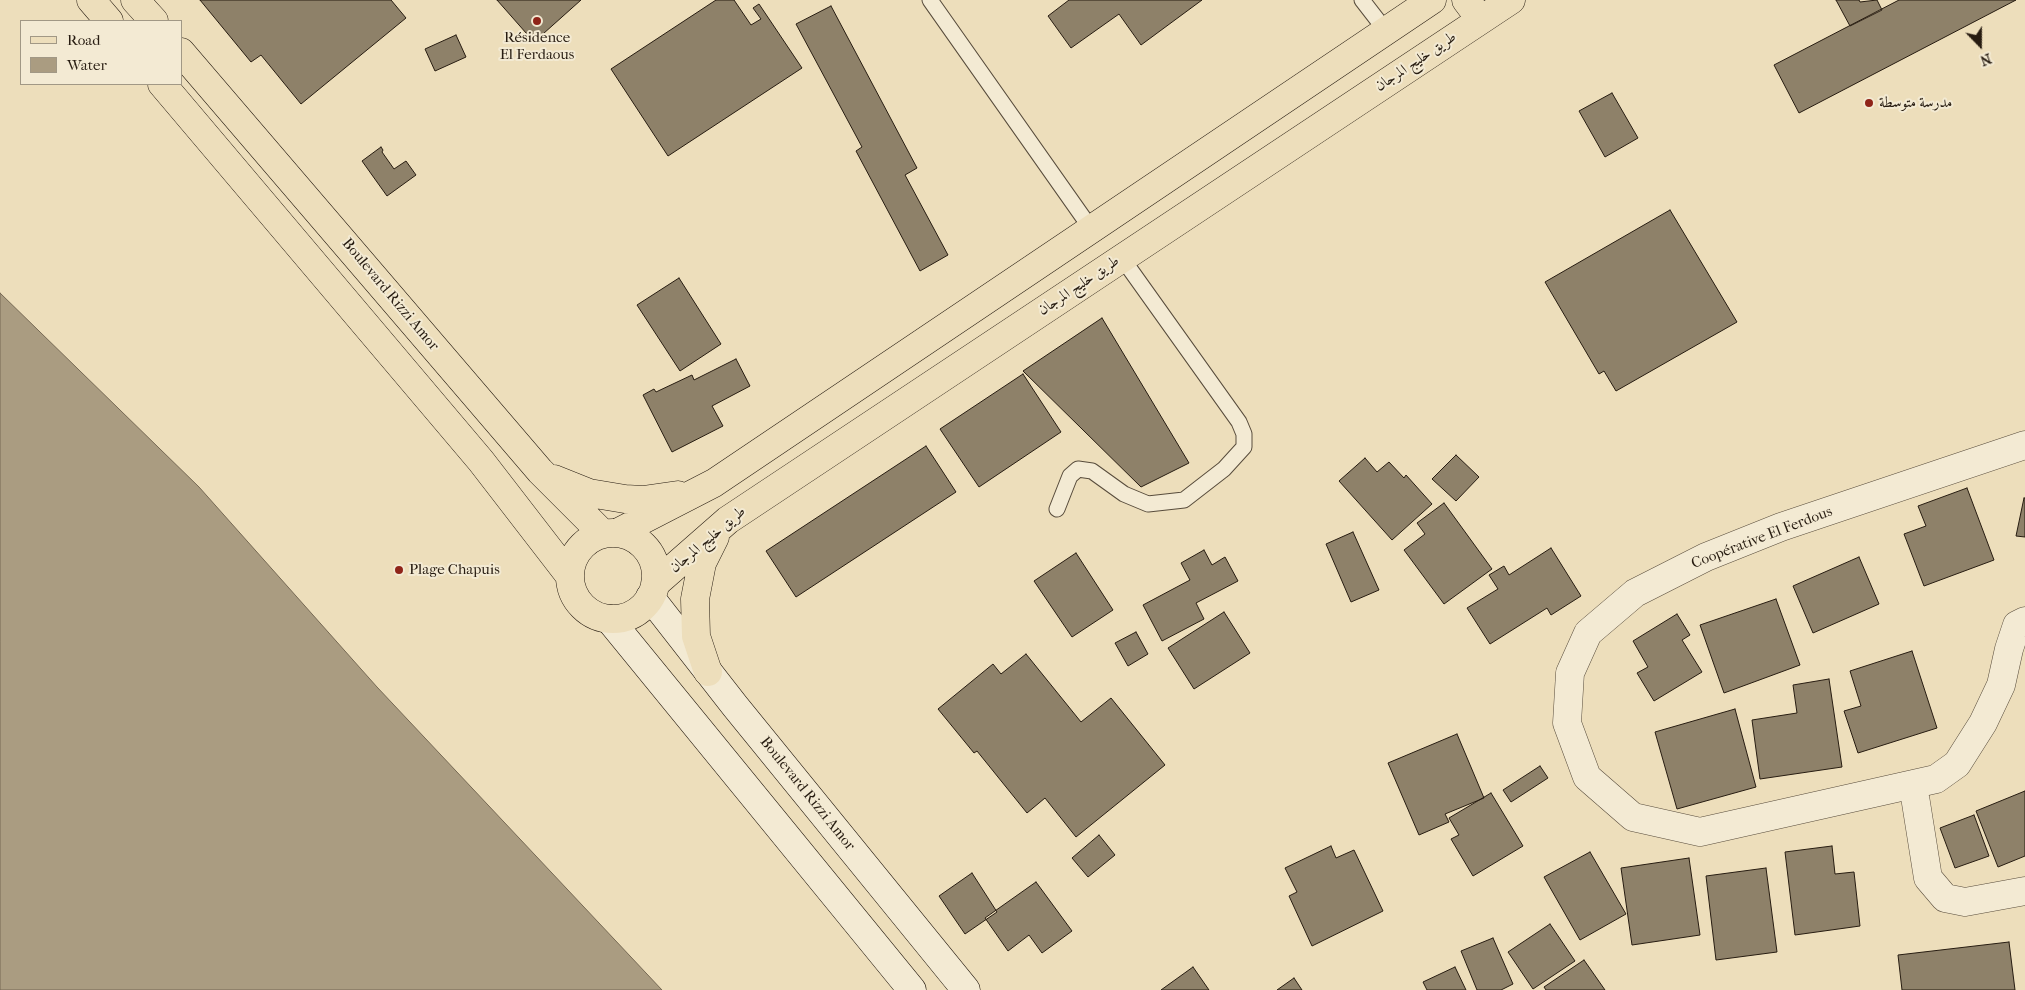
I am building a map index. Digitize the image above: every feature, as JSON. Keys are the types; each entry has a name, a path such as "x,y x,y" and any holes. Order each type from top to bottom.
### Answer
{"main road":[{"path":"91,0 108,20"},
{"path":"135,0 153,20"},
{"path":"569,575 572,561 579,549 590,539 610,534 714,483 1432,0"},
{"name":"طريق خليج المرجان","path":"653,590 728,520 1122,258 1474,10 1511,0"},
{"name":"Boulevard Rizzi Amor","path":"182,53 540,471 610,534"},
{"path":"163,85 481,461 569,575 574,596 580,605 588,612 609,619 633,614 643,607 653,590 656,569 651,556 643,545 631,536 610,534"},
{"path":"540,471 572,488 598,495 625,499 643,500 680,495 714,483"},
{"path":"708,672 696,636 695,593 705,557 713,540 728,520"}],"street":[{"name":"Coopérative El Ferdous","path":"2025,445 1780,527 1706,556 1635,593 1588,633 1570,673 1567,723 1587,777 1633,817 1700,832 1936,779 1957,764 1983,723 2001,685 2017,625 2025,621"},
{"name":"Boulevard Rizzi Amor","path":"653,590 708,672 966,990"},
{"path":"609,619 912,990"},
{"path":"1914,784 1928,878 1945,898 1964,902 2025,891"}],"lane":[{"path":"930,0 1092,230"},
{"path":"1362,0 1386,31"},
{"path":"1057,509 1070,476 1078,469 1092,471 1124,494 1148,504 1184,500 1224,469 1244,447 1244,434 1239,422 1122,258"}],"water":[{"path":"0,293 199,487 377,687 662,990 0,990"}],"building":[{"path":"200,0 391,0 406,18 301,104 261,55 251,62"},
{"name":"Résidence El Ferdaous","path":"497,0 581,0 534,42"},
{"path":"716,0 734,0 751,25 761,19 753,8 759,4 802,68 668,156 611,69"},
{"path":"1069,0 1202,0 1141,45 1119,14 1071,48 1048,16"},
{"path":"1836,0 1859,0 1860,2 1877,0 1882,10 1850,26"},
{"path":"1899,0 2016,0 1799,113 1774,65"},
{"path":"831,6 917,168 905,175 948,255 920,271 856,151 862,147 796,24"},
{"path":"456,35 466,57 435,71 425,49"},
{"path":"1612,93 1638,138 1605,157 1579,111"},
{"path":"381,147 382,152 394,169 406,161 416,175 387,196 362,161"},
{"path":"1670,210 1737,322 1616,391 1604,371 1599,374 1545,282"},
{"path":"679,278 721,344 680,371 637,305"},
{"path":"1102,318 1189,463 1141,487 1023,371"},
{"path":"736,359 750,386 712,406 723,426 672,452 643,395 654,389 656,392 692,375 694,380"},
{"path":"1023,374 1061,432 979,487 940,429"},
{"path":"926,446 956,492 796,597 766,551"},
{"path":"1456,455 1479,477 1456,501 1432,479"},
{"path":"1365,458 1377,472 1389,462 1404,478 1406,475 1432,504 1392,540 1339,481"},
{"path":"1967,488 1994,560 1924,586 1904,534 1926,526 1918,506"},
{"path":"2025,498 2025,537 2016,536"},
{"path":"1444,503 1492,569 1444,604 1404,550 1425,534 1417,523"},
{"path":"1353,532 1379,590 1351,602 1326,544"},
{"path":"1551,548 1581,596 1551,615 1547,608 1490,644 1467,608 1498,589 1489,575 1504,566 1509,575"},
{"path":"1204,550 1212,565 1225,557 1238,581 1196,603 1204,619 1162,641 1143,605 1190,580 1181,563"},
{"path":"1076,553 1113,610 1072,637 1034,581"},
{"path":"1859,557 1879,604 1813,633 1793,586"},
{"path":"1776,599 1800,665 1724,693 1700,625"},
{"path":"1224,612 1250,653 1194,689 1168,648"},
{"path":"1677,614 1690,635 1682,640 1702,672 1654,701 1637,673 1648,667 1633,641"},
{"path":"1136,632 1148,654 1128,666 1115,643"},
{"path":"1912,651 1937,728 1858,753 1844,711 1861,706 1850,671"},
{"path":"1026,654 1081,722 1111,698 1165,765 1076,837 1045,798 1027,813 977,751 974,753 938,709 993,664 1001,674"},
{"path":"1829,679 1842,767 1760,779 1752,720 1797,713 1793,685"},
{"path":"1735,709 1756,787 1677,809 1655,732"},
{"path":"1457,734 1484,798 1445,814 1449,822 1419,835 1388,763"},
{"path":"1540,766 1548,778 1511,802 1503,790"},
{"path":"2025,791 2025,856 1998,867 1976,811"},
{"path":"1491,793 1523,846 1473,876 1451,839 1459,835 1449,818"},
{"path":"1974,815 1989,856 1955,868 1940,828"},
{"path":"1099,835 1115,855 1088,877 1072,858"},
{"path":"1331,846 1336,858 1354,850 1383,911 1312,946 1289,896 1297,892 1285,868"},
{"path":"1832,846 1835,874 1854,872 1860,926 1795,935 1785,852"},
{"path":"1590,852 1626,914 1580,940 1544,877"},
{"path":"1689,858 1700,935 1632,945 1621,868"},
{"path":"1766,868 1777,952 1716,960 1706,876"},
{"path":"972,873 997,912 965,934 939,896"},
{"path":"1036,882 1072,931 1042,953 1029,935 1008,951 985,918"},
{"path":"1550,924 1575,961 1533,989 1508,952"},
{"path":"1493,938 1513,984 1501,990 1477,990 1461,951"},
{"path":"2009,942 2015,990 1902,990 1898,955"},
{"path":"1584,960 1605,990 1546,990 1544,987"},
{"path":"1193,967 1209,990 1161,990"},
{"path":"1455,967 1466,990 1427,990 1423,982"},
{"path":"1294,978 1302,990 1277,990"}],"place":[{"name":"Résidence El Ferdaous","path":"537,21"},
{"name":"مدرسة متوسطة","path":"1869,103"},
{"name":"Plage Chapuis","path":"399,570"}]}
